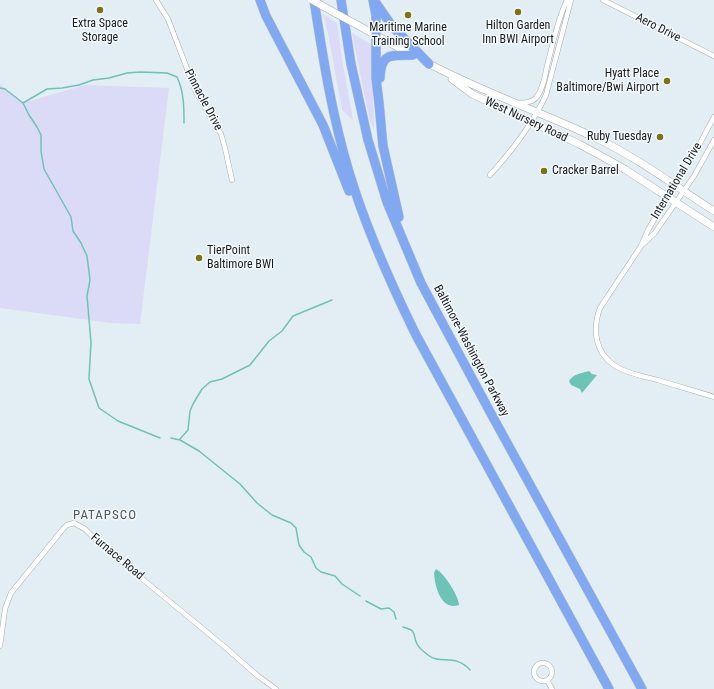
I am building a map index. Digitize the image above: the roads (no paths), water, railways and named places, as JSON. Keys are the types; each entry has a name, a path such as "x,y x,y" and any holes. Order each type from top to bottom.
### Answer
{"highway":[{"path":"260,0 266,16 323,125 372,249 391,283"},
{"path":"313,0 323,63 340,141 361,210 391,283 416,335 609,689"},
{"name":"Baltimore-Washington Parkway","path":"341,0 360,104 375,164 402,239 421,283 451,342 642,689"},
{"path":"374,0 376,15 376,78 380,103 383,146 398,217 435,308"},
{"path":"374,0 392,26 429,64"},
{"path":"380,103 381,71 386,58 391,55 413,55"},
{"path":"576,627 590,645 614,689"}],"main road":[{"name":"West Nursery Road","path":"313,0 443,71 612,146 638,161 714,211"},
{"name":"West Nursery Road","path":"443,71 472,94 579,144 605,158 714,227"},
{"path":"472,94 482,93 528,114 537,112"}],"street":[{"name":"Pinnacle Drive","path":"156,0 168,19 196,92 221,134 232,180"},
{"path":"514,103 531,102 535,100 538,95 557,24 567,0"},
{"path":"490,175 515,146 541,106 548,90 571,0"},
{"name":"Aero Drive","path":"602,0 714,56"},
{"name":"International Drive","path":"714,118 691,160 674,185 648,230 641,246 600,308 596,319 595,328 595,337 604,356 618,368 714,397"},
{"name":"International Drive","path":"641,246 654,234 702,164 714,140"},
{"name":"Furnace Road","path":"0,646 5,609 11,593 63,529 67,525 74,523 85,529 258,676 276,689"},
{"path":"546,663 550,667 551,675 547,680 539,681 535,677 533,671 538,664 546,663"},
{"path":"547,680 552,689"}],"waterway":[{"path":"23,103 47,89 79,85 93,80 109,78 127,73 167,73 177,77 181,88 184,123"},
{"path":"0,88 5,89 23,103 37,127 41,135 41,151 44,169 71,217 73,231 87,256 90,280 87,296 91,342 89,379 99,408 118,421 160,438"},
{"path":"180,439 188,430 190,411 202,389 210,382 222,379 250,365 269,341 282,331 293,316 332,300"},
{"path":"171,438 180,440 199,451 240,484 257,503 272,515 291,523 296,528 299,545 304,552 311,557 316,568 321,572 335,576 342,584 360,596"},
{"path":"366,601 381,609 389,608 394,612 396,619"},
{"path":"403,627 408,628 414,633 418,645 428,655 433,658 459,662 470,670"}],"place":[{"name":"Extra Space Storage","path":"100,10"},
{"name":"Hilton Garden Inn BWI Airport","path":"518,12"},
{"name":"Maritime Marine Training School","path":"408,15"},
{"name":"Hyatt Place Baltimore/Bwi Airport","path":"667,81"},
{"name":"Ruby Tuesday","path":"660,137"},
{"name":"Cracker Barrel","path":"544,171"},
{"name":"TierPoint Baltimore BWI","path":"199,258"}],"district":[{"name":"PATAPSCO","path":"105,516"}]}
